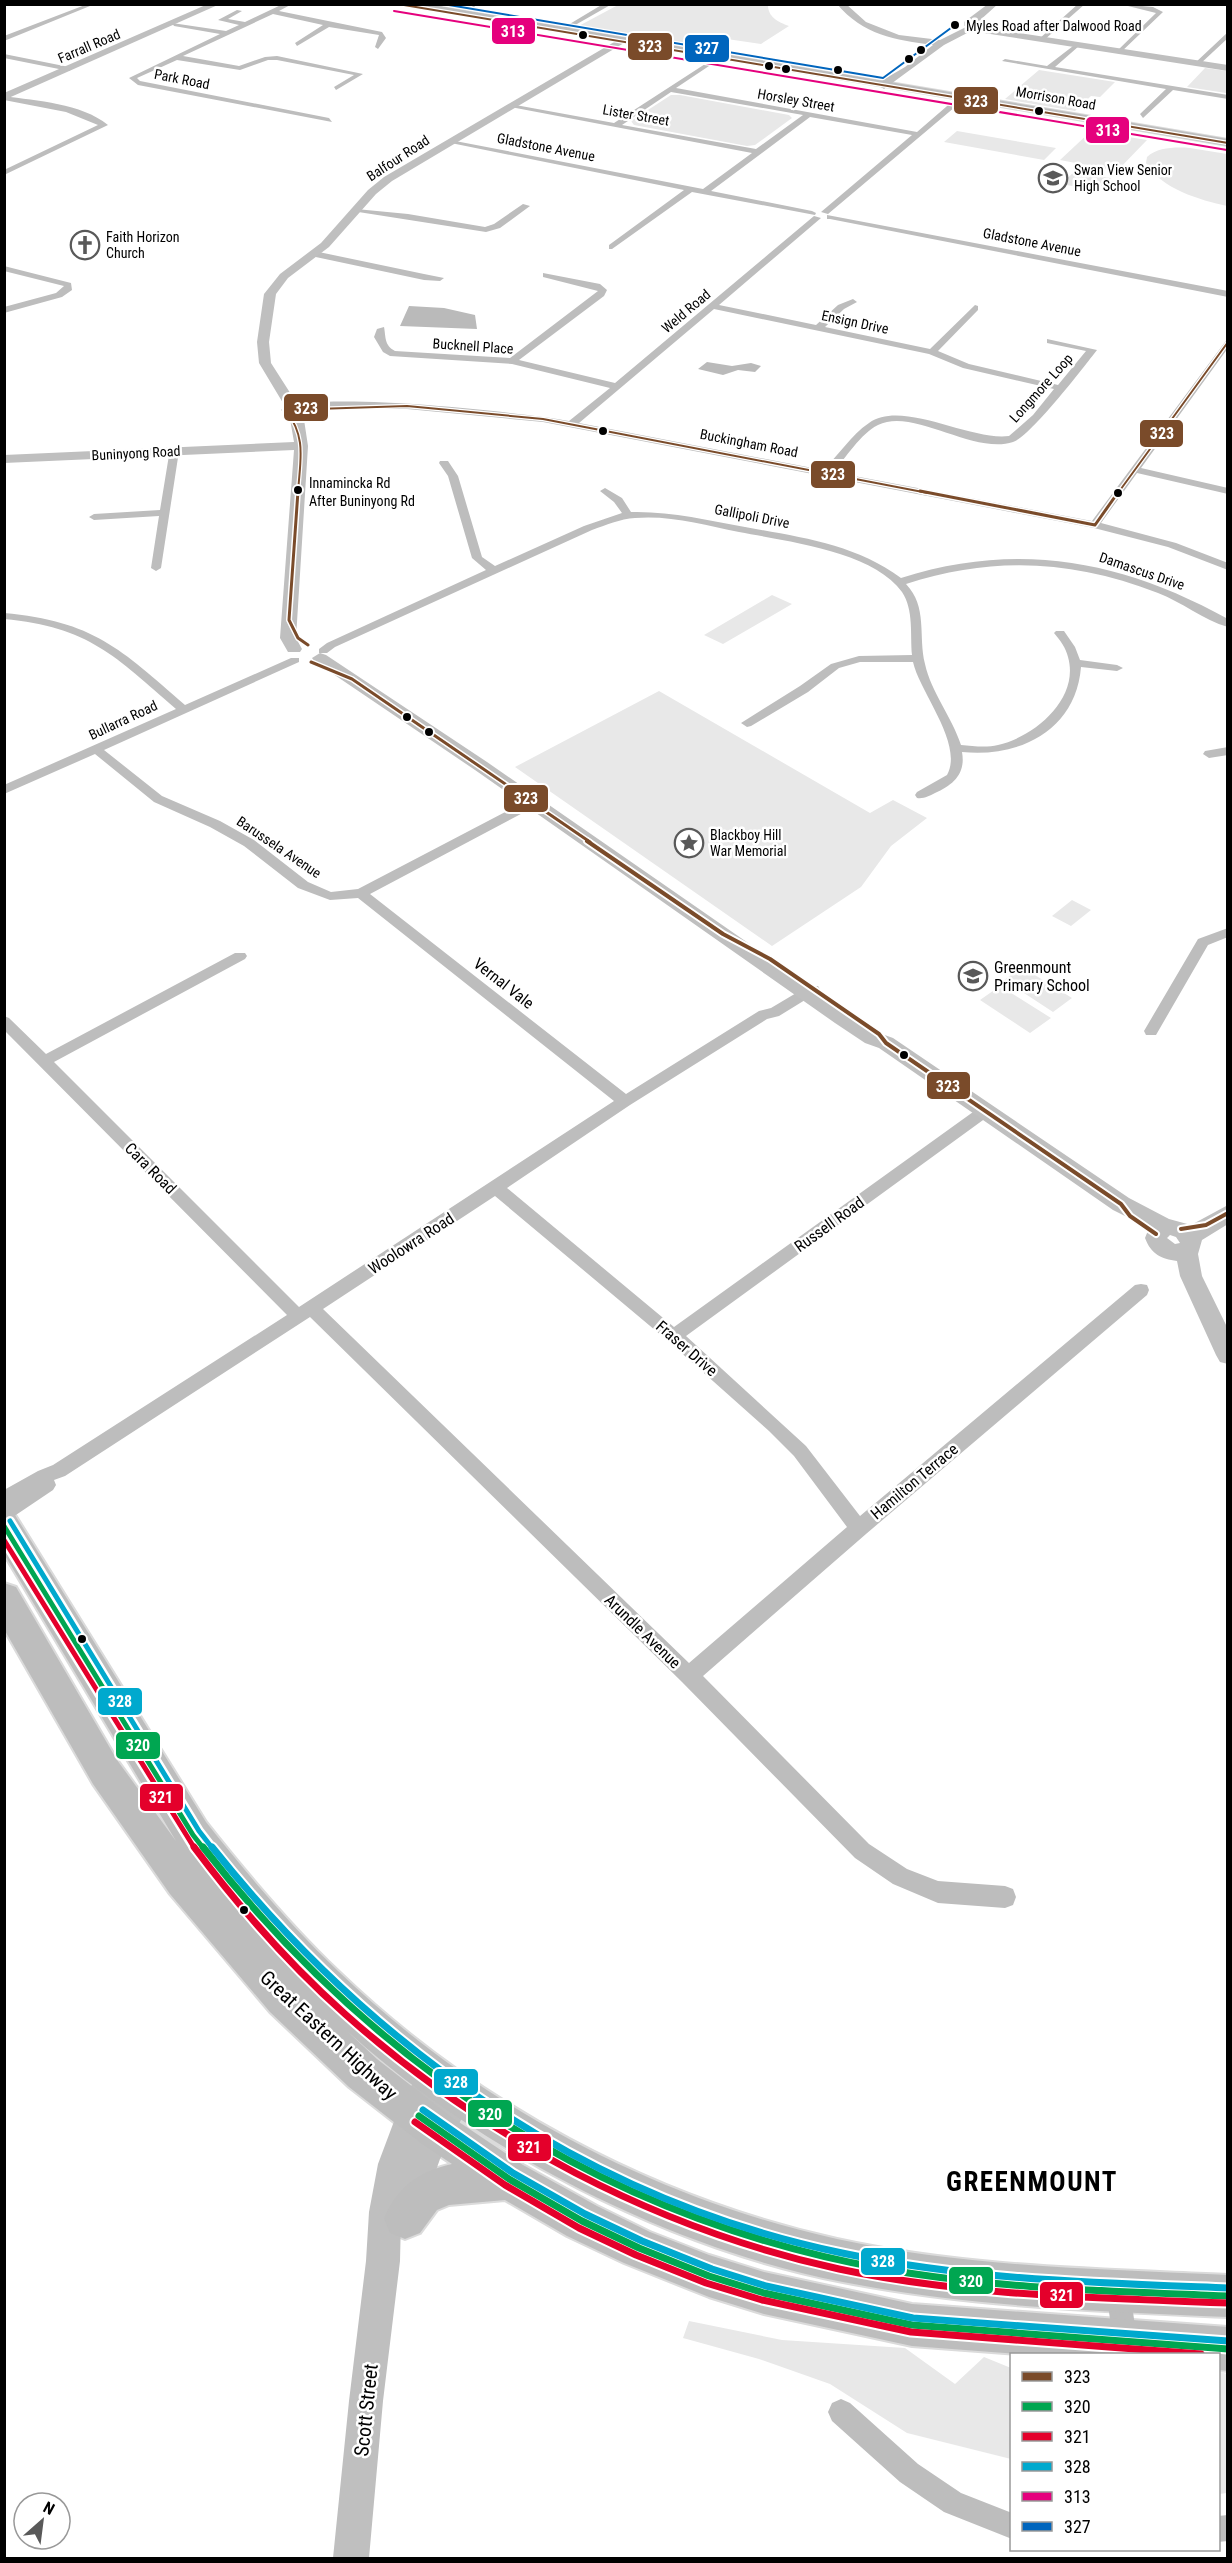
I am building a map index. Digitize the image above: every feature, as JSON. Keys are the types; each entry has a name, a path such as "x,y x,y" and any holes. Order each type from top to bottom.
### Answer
{"highway":[{"name":"Great Eastern Highway","path":"4,1525 193,1835 279,1938 328,1988 381,2034 448,2085 550,2150 660,2206 717,2228 787,2248 860,2264 942,2277 1118,2291 1227,2296"},
{"name":"Great Eastern Highway","path":"4,1597 105,1772 183,1881 284,1998 363,2073 425,2121 509,2179 582,2221 639,2248 710,2276 764,2293 912,2325 1126,2348 1227,2349"},
{"path":"405,2218 423,2195 449,2185 509,2179"}],"main road":[{"name":"Farrall Road","path":"179,22 216,4"},
{"name":"Farrall Road","path":"4,98 223,4"},
{"name":"Morrison Road","path":"395,4 888,83 1227,143"},
{"path":"841,4 854,20 871,29 941,44"},
{"path":"888,83 941,44 971,27 994,4"},
{"path":"971,27 1227,68"},
{"name":"Balfour Road","path":"307,653 288,638 300,445 292,414 278,395 279,390 265,363 263,352 270,294 284,276 325,245 388,179 621,41"},
{"name":"Buninyong Road","path":"4,459 300,445"},
{"path":"307,653 352,679 804,988 872,1038 886,1043 1121,1204 1130,1216 1180,1236 1227,1213"},
{"path":"1180,1236 1182,1272 1191,1276 1227,1355"},
{"name":"Scott Street","path":"351,2559 366,2401 383,2261 385,2212 394,2164 448,2085"},
{"name":"Scott Street","path":"383,2261 405,2218 422,2161 425,2121"}],"street":[{"name":"Park Road","path":"289,4 135,76 133,81 329,120"},
{"path":"561,31 609,4"},
{"path":"1041,40 1082,4"},
{"path":"1119,52 1160,12 1123,4"},
{"path":"4,39 87,6"},
{"path":"239,11 221,20 245,24"},
{"path":"272,12 382,34 383,38 378,47"},
{"path":"179,22 226,33"},
{"path":"297,44 328,25"},
{"path":"1197,64 1227,34"},
{"path":"1049,68 1077,45"},
{"path":"4,56 69,69"},
{"path":"174,57 237,68 246,67 267,58 277,58 360,74 336,88"},
{"path":"616,125 719,57"},
{"path":"1005,61 1227,97"},
{"path":"1143,116 1171,88"},
{"name":"Horsley Street","path":"669,89 918,134"},
{"path":"828,214 962,97"},
{"path":"4,98 73,111 93,118 104,125 4,174"},
{"name":"Lister Street","path":"510,106 758,152"},
{"path":"704,192 809,114"},
{"name":"Gladstone Avenue","path":"450,142 691,189 814,216 828,214 1227,294"},
{"path":"612,247 691,189"},
{"path":"356,211 408,216 486,230 497,226 526,206"},
{"name":"Weld Road","path":"572,424 814,216"},
{"path":"314,254 440,278"},
{"path":"4,268 68,285 68,290 59,295 4,310"},
{"path":"512,361 601,294 603,290 597,286 546,275"},
{"path":"818,328 841,307 853,302"},
{"name":"Ensign Drive","path":"712,306 932,352 966,366 1060,388"},
{"path":"932,352 975,308"},
{"name":"Bucknell Place","path":"381,330 379,337 386,351 393,354 512,361 615,386"},
{"name":"Longmore Loop","path":"826,473 873,424 895,418 989,440 1006,441 1016,436 1036,417 1092,350 1050,341"},
{"path":"1095,525 1227,341"},
{"name":"Buckingham Road","path":"292,414 328,407 390,406 449,409 572,424 1095,525 1172,545 1227,567"},
{"path":"156,568 174,451"},
{"path":"444,463 453,476 477,558 495,572"},
{"path":"1136,470 1227,491"},
{"path":"605,491 618,500 629,516"},
{"path":"94,517 163,513"},
{"name":"Gallipoli Drive","path":"307,653 495,572 588,528 629,516 681,518 817,544 859,558 900,582"},
{"name":"Damascus Drive","path":"900,582 952,567 994,562 1057,563 1091,569 1156,588 1192,604 1227,624"},
{"path":"900,582 911,597 916,612 918,658 928,687 958,748 956,770 945,783 921,795"},
{"path":"4,616 33,618 75,629 113,651 183,709"},
{"path":"958,748 996,750 1014,745 1054,719 1068,700 1075,663 1067,642 1060,633"},
{"name":"Bullarra Road","path":"4,790 307,653"},
{"path":"747,723 804,689 835,666 859,659 918,658"},
{"path":"1075,663 1117,669"},
{"name":"Barussela Avenue","path":"96,749 158,799 215,824 249,843 303,885 330,896 361,893"},
{"path":"1209,754 1227,751"},
{"path":"361,893 532,803"},
{"name":"Vernal Vale","path":"361,893 625,1101"},
{"path":"1151,1031 1203,942 1226,933"},
{"path":"45,1061 240,956"},
{"name":"Woolowra Road","path":"4,1499 44,1476 59,1471 496,1188 625,1101 764,1014 774,1013 804,988"},
{"name":"Cara Road","path":"4,1021 304,1311"},
{"name":"Russell Road","path":"674,1336 985,1111"},
{"name":"Fraser Drive","path":"496,1188 674,1336 800,1451 859,1528"},
{"name":"Hamilton Terrace","path":"689,1676 859,1528 1141,1290"},
{"name":"Arundle Avenue","path":"304,1311 689,1676 862,1851 900,1877 938,1892 1005,1897"},
{"name":"Woolowra Road","path":"4,1515 52,1482 59,1471"},
{"path":"1118,2291 1126,2348"},
{"path":"841,2412 909,2473 953,2503 1010,2526"}],"shaded area":[{"path":"618,5 768,5 774,18 789,26 761,44 727,39 709,50 575,28"},
{"path":"1205,68 1227,71 1226,93 1187,87"},
{"path":"1039,70 1115,82 1100,97 1091,96 1075,111 1005,99"},
{"path":"671,95 789,115 792,118 755,145 747,146 634,125 631,121"},
{"path":"957,131 1056,148 1044,160 944,142"},
{"path":"1091,131 1147,140 1117,171 1060,160"},
{"path":"1190,148 1227,154 1227,206 1182,192 1161,180 1146,163 1147,157 1156,151"},
{"path":"1074,172 1111,178 1100,191 1061,184"},
{"path":"409,306 444,308 475,315 477,329 400,326"},
{"path":"707,362 732,366 751,363 761,366 755,372 738,370 723,375 698,369"},
{"path":"772,595 792,604 723,644 704,635"},
{"path":"659,691 870,813 893,800 927,818 891,846 861,887 772,946 515,767"},
{"path":"1072,900 1091,910 1071,926 1052,916"},
{"path":"1022,967 1072,998 1053,1012 1004,980"},
{"path":"1000,986 1051,1018 1030,1033 980,1000"},
{"path":"689,2321 782,2340 905,2348 955,2384 984,2357 1010,2368 1010,2459 907,2433 830,2384 759,2359 683,2338"},
{"path":"1220,2372 1228,2374 1227,2493 1220,2494"}],"waterway":[{"path":"472,9 475,4"}],"transit line":[{"name":"323","path":"398,4 1228,143"},
{"name":"327","path":"443,4 883,78 955,25"},
{"name":"313","path":"394,11 1227,150"},
{"name":"323","path":"1095,525 1228,342"},
{"name":"323","path":"308,645 298,638 289,620 301,446 297,425 286,410 293,408 407,406 543,419 1095,525"},
{"name":"323","path":"311,662 352,679 723,934 770,959 879,1034 886,1043 1121,1204 1130,1216 1156,1234"},
{"name":"323","path":"1181,1229 1206,1225 1228,1213"},
{"name":"328","path":"10,1521 199,1831 246,1889 314,1963 386,2029 444,2074 504,2115 568,2152 633,2184 701,2212 770,2235 840,2253 984,2275 1228,2288"},
{"name":"320","path":"4,1526 193,1835 240,1894 308,1968 381,2035 439,2080 500,2121 564,2158 630,2191 697,2219 767,2242 838,2260 934,2277 983,2282 1228,2296"},
{"name":"321","path":"4,1540 187,1839 229,1892 296,1967 369,2035 421,2076 532,2149 652,2210 714,2234 777,2254 841,2269 985,2289 1228,2303"},
{"name":"328","path":"423,2110 513,2173 585,2214 642,2241 712,2269 766,2286 913,2318 1228,2341"},
{"name":"320","path":"419,2116 509,2179 582,2221 639,2248 709,2276 764,2293 912,2325 1228,2349"},
{"name":"321","path":"415,2122 505,2185 579,2228 636,2255 706,2283 762,2300 911,2332 1188,2353"}],"place":[{"name":"Myles Road after Dalwood Road","path":"955,25"},
{"name":"Swan View Senior High School","path":"1053,178"},
{"name":"Faith Horizon Church","path":"85,245"},
{"name":"Innamincka Rd After Buninyong Rd","path":"298,490"},
{"name":"Blackboy Hill War Memorial","path":"689,843"},
{"name":"Greenmount Primary School","path":"973,976"}],"district":[{"name":"GREENMOUNT","path":"1032,2182"}]}
